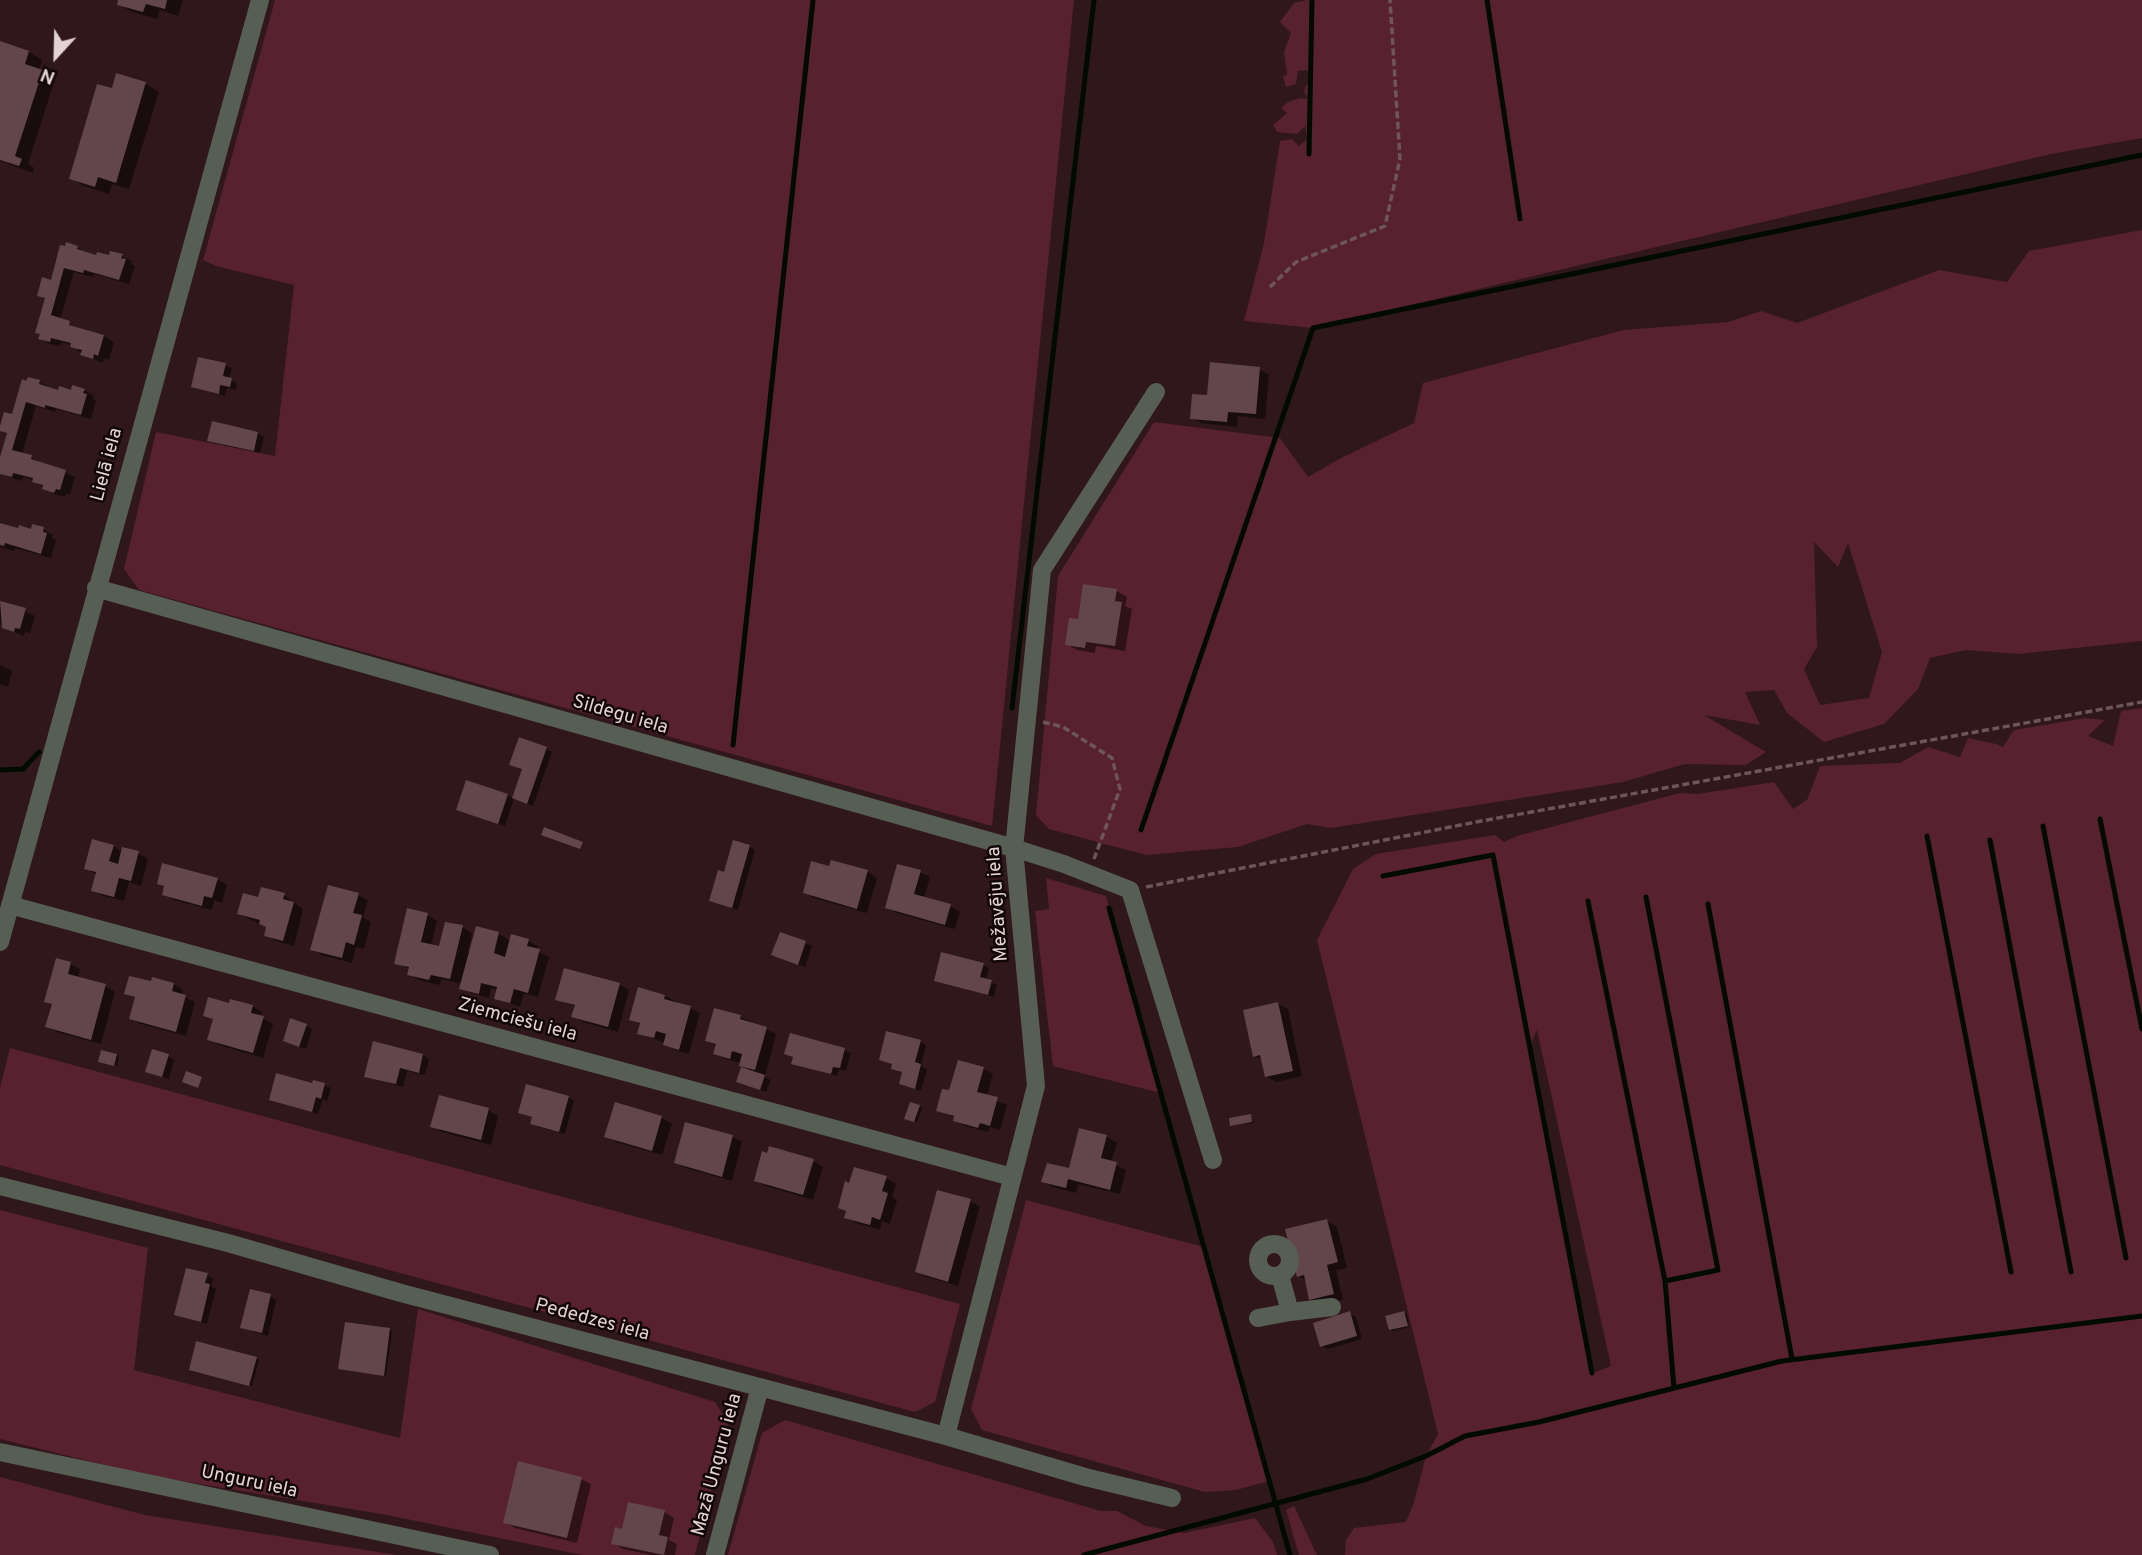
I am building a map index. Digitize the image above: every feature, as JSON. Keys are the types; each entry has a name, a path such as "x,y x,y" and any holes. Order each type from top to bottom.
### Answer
{"street":[{"name":"Lielā iela","path":"0,942 260,0"},
{"name":"Mežavēju iela","path":"946,1436 1036,1086 1014,848 1042,570 1156,392"},
{"name":"Sildegu iela","path":"96,588 1014,848 1130,891"},
{"path":"1130,891 1213,1160"},
{"name":"Ziemciešu iela","path":"10,905 1012,1177"},
{"name":"Pededzes iela","path":"0,1186 228,1243 401,1293 1172,1498"},
{"path":"1280,1275 1290,1312"},
{"path":"1258,1318 1332,1307"},
{"name":"Mazā Unguru iela","path":"715,1555 760,1387"},
{"name":"Unguru iela","path":"0,1452 490,1555"}],"path":[{"path":"1270,287 1296,262 1385,226 1400,159 1390,0"},
{"path":"1130,891 1476,822 2142,702"},
{"path":"1027,719 1063,727 1112,758 1120,789 1088,874"}],"shaded area":[{"path":"275,0 1074,0 992,826 139,590 124,569 156,432 275,456 294,285 216,266 203,260"},
{"path":"1307,0 2142,0 2142,138 2051,154 1313,328 1244,321 1264,243 1280,141 1292,139 1299,146 1307,139 1305,126 1297,134 1277,132 1273,125 1287,113 1281,108 1288,102 1300,98 1308,99 1304,91 1306,85 1312,82 1307,70 1298,71 1296,84 1286,87 1283,76 1287,75 1284,52 1291,33 1280,22 1294,3"},
{"path":"2142,230 2142,641 2018,654 1966,650 1930,658 1918,689 1884,724 1824,742 1787,713 1774,690 1745,692 1760,725 1704,715 1766,752 1746,765 1685,764 1623,782 1331,828 1307,824 1238,847 1146,855 1049,829 1036,815 1058,576 1154,422 1280,438 1308,477 1414,423 1423,383 1624,330 1728,322 1761,311 1797,323 1939,270 2007,282 2029,251","holes":["1814,542 1838,567 1848,543 1882,652 1869,698 1820,705 1804,669 1817,647"]},
{"path":"2142,708 2142,1555 1345,1555 1346,1540 1354,1528 1406,1522 1426,1456 1438,1434 1317,940 1353,869 1376,854 1495,835 1504,842 1517,836 1680,793 1698,794 1774,782 1793,809 1807,800 1820,766 1900,763 1928,747 1960,757 1968,738 2003,747 2014,730 2085,718 2105,720 2088,736 2113,746 2121,711","holes":["1537,1030 1611,1366 1593,1373 1530,1045"]},
{"path":"1046,878 1106,896 1161,1093 1053,1066 1035,911 1049,909"},
{"path":"10,1048 960,1304 935,1402 915,1412 0,1165 0,1088"},
{"path":"1026,1200 1204,1247 1269,1481 1236,1490 1205,1492 982,1430 971,1409"},
{"path":"0,1210 148,1248 134,1370 400,1438 418,1309 715,1402 728,1423 695,1555 582,1555 387,1515 140,1474 0,1439"},
{"path":"785,1420 1101,1511 1117,1511 1146,1526 1184,1533 1255,1518 1273,1542 1277,1555 728,1555 762,1433"},
{"path":"0,1477 145,1515 397,1555 0,1555"},
{"path":"1294,1506 1317,1555 1299,1555 1286,1510"}],"building":[{"path":"118,0 167,0 165,9 146,4 143,12 117,5"},
{"path":"0,41 29,51 25,64 43,70 15,156 22,159 19,166 0,160"},
{"path":"116,73 146,82 116,183 98,177 95,187 69,179 97,84 112,88"},
{"path":"66,242 96,255 97,252 109,255 110,251 123,254 121,258 126,259 119,280 84,270 83,273 64,268 51,315 70,321 69,325 104,335 98,356 94,354 93,359 80,355 82,350 70,347 71,343 51,338 50,342 38,339 40,334 35,333 45,298 37,296 42,277 51,280 60,245 65,246"},
{"path":"198,357 226,363 223,376 232,378 230,387 220,385 219,394 191,387"},
{"path":"1210,362 1260,367 1256,414 1228,412 1227,422 1190,419 1192,394 1207,395"},
{"path":"28,377 58,390 59,386 71,390 72,385 85,389 83,393 87,394 81,415 26,402 12,450 32,455 31,459 66,470 60,490 56,489 54,493 42,489 43,485 32,482 33,478 13,473 12,477 0,474 0,457 7,433 0,431 4,412 12,414 22,379 26,381"},
{"path":"212,421 258,432 254,451 207,441"},
{"path":"0,523 18,528 19,525 31,529 32,524 44,527 43,532 47,533 41,554 5,543 4,546 0,545"},
{"path":"1083,584 1117,589 1115,601 1122,602 1115,646 1086,642 1085,648 1065,645 1069,618 1078,619"},
{"path":"0,601 26,608 20,629 15,628 14,632 2,628"},
{"path":"519,737 547,747 527,804 512,798 522,769 509,765"},
{"path":"466,780 508,794 498,824 456,810"},
{"path":"544,827 583,842 580,849 541,835"},
{"path":"92,839 114,845 109,861 118,864 122,847 139,851 131,881 119,878 114,897 91,891 96,872 84,869"},
{"path":"733,840 750,845 732,908 709,901 718,870 724,872"},
{"path":"831,860 868,870 857,909 803,893 811,861 829,866"},
{"path":"162,863 218,878 212,898 204,896 202,906 162,895 164,886 157,884"},
{"path":"897,864 921,870 914,894 951,904 945,925 885,908"},
{"path":"328,885 359,893 353,913 362,915 354,945 346,942 342,958 310,950"},
{"path":"261,887 285,893 283,899 294,902 283,941 264,936 266,927 259,924 260,920 237,914 243,893 258,897"},
{"path":"407,908 428,913 421,942 439,946 445,922 463,925 450,979 431,975 429,980 407,975 409,967 394,964"},
{"path":"476,926 499,932 494,953 505,957 511,934 529,939 527,946 540,949 528,993 514,989 510,1003 494,999 497,987 481,983 479,994 459,989"},
{"path":"780,932 806,941 798,965 771,955"},
{"path":"941,952 984,963 980,977 992,980 988,995 934,981"},
{"path":"56,958 71,962 68,974 106,984 91,1040 45,1027 52,1004 44,1002"},
{"path":"564,968 620,983 608,1027 571,1017 575,1005 555,1000"},
{"path":"129,976 151,981 152,977 174,983 172,991 186,995 176,1032 129,1019 135,997 124,994"},
{"path":"638,987 665,995 664,999 691,1006 679,1050 663,1045 666,1034 656,1031 654,1038 637,1034 640,1023 629,1020"},
{"path":"208,997 229,1003 230,999 253,1005 251,1013 264,1016 253,1053 207,1040 213,1019 203,1016"},
{"path":"1278,1002 1293,1071 1265,1077 1260,1055 1253,1057 1243,1010"},
{"path":"714,1008 741,1015 740,1019 767,1027 755,1070 739,1066 742,1054 732,1051 730,1059 713,1054 716,1044 705,1041"},
{"path":"290,1018 307,1024 299,1047 283,1041"},
{"path":"886,1031 921,1040 915,1062 921,1064 915,1089 899,1084 902,1072 891,1069 892,1064 879,1060"},
{"path":"790,1033 845,1048 840,1068 833,1067 831,1074 791,1064 793,1057 784,1054"},
{"path":"373,1041 423,1054 419,1073 400,1068 396,1084 364,1077"},
{"path":"152,1049 169,1054 162,1077 145,1072"},
{"path":"101,1050 117,1054 114,1066 98,1062"},
{"path":"958,1060 984,1067 977,1092 998,1097 990,1126 980,1123 978,1128 953,1121 954,1116 936,1111 942,1089 949,1090"},
{"path":"741,1067 765,1075 760,1090 736,1082"},
{"path":"186,1071 202,1077 198,1088 182,1082"},
{"path":"276,1073 312,1083 313,1080 325,1083 321,1099 316,1097 312,1112 269,1100"},
{"path":"526,1084 569,1096 559,1132 530,1124 532,1117 518,1113"},
{"path":"439,1095 489,1108 481,1140 430,1127"},
{"path":"615,1102 662,1116 652,1151 604,1137"},
{"path":"910,1102 920,1105 914,1122 904,1119"},
{"path":"1251,1114 1252,1122 1230,1126 1229,1118"},
{"path":"685,1122 733,1135 722,1177 674,1163"},
{"path":"1079,1128 1107,1135 1101,1158 1117,1162 1110,1190 1068,1179 1066,1188 1041,1182 1047,1163 1069,1168"},
{"path":"769,1146 814,1159 803,1195 754,1181 762,1151 767,1153"},
{"path":"854,1167 887,1176 882,1191 888,1193 880,1220 872,1217 870,1225 844,1218 846,1211 838,1208 845,1181 849,1183"},
{"path":"937,1190 971,1199 948,1282 915,1272"},
{"path":"1327,1219 1338,1262 1327,1265 1334,1294 1309,1300 1304,1275 1297,1277 1285,1229"},
{"path":"186,1268 208,1273 205,1283 210,1284 201,1322 174,1315"},
{"path":"250,1289 271,1294 262,1333 240,1328"},
{"path":"1350,1311 1357,1336 1320,1347 1313,1323"},
{"path":"1404,1311 1408,1326 1389,1330 1385,1316"},
{"path":"345,1322 390,1328 384,1376 338,1369"},
{"path":"196,1341 257,1357 249,1386 189,1370"},
{"path":"518,1461 582,1477 567,1538 503,1523"},
{"path":"628,1502 665,1510 659,1535 668,1537 664,1555 611,1544 615,1527 622,1529"}],"waterway":[{"path":"733,745 813,0"},
{"path":"1012,708 1094,0"},
{"path":"1309,154 1312,0"},
{"path":"1487,0 1520,219"},
{"path":"1141,830 1313,328 2142,155"},
{"path":"0,770 23,769 39,752"},
{"path":"2100,819 2142,1029"},
{"path":"2043,826 2126,1258"},
{"path":"1927,836 2011,1272"},
{"path":"1990,840 2071,1272"},
{"path":"1383,876 1493,855 1592,1373"},
{"path":"1646,897 1718,1270 1665,1281"},
{"path":"1588,901 1665,1281 1674,1388"},
{"path":"1708,904 1792,1359"},
{"path":"1109,908 1290,1555"},
{"path":"1084,1555 1367,1479 1426,1456 1465,1436 1539,1422 1782,1361 2142,1316"}]}
